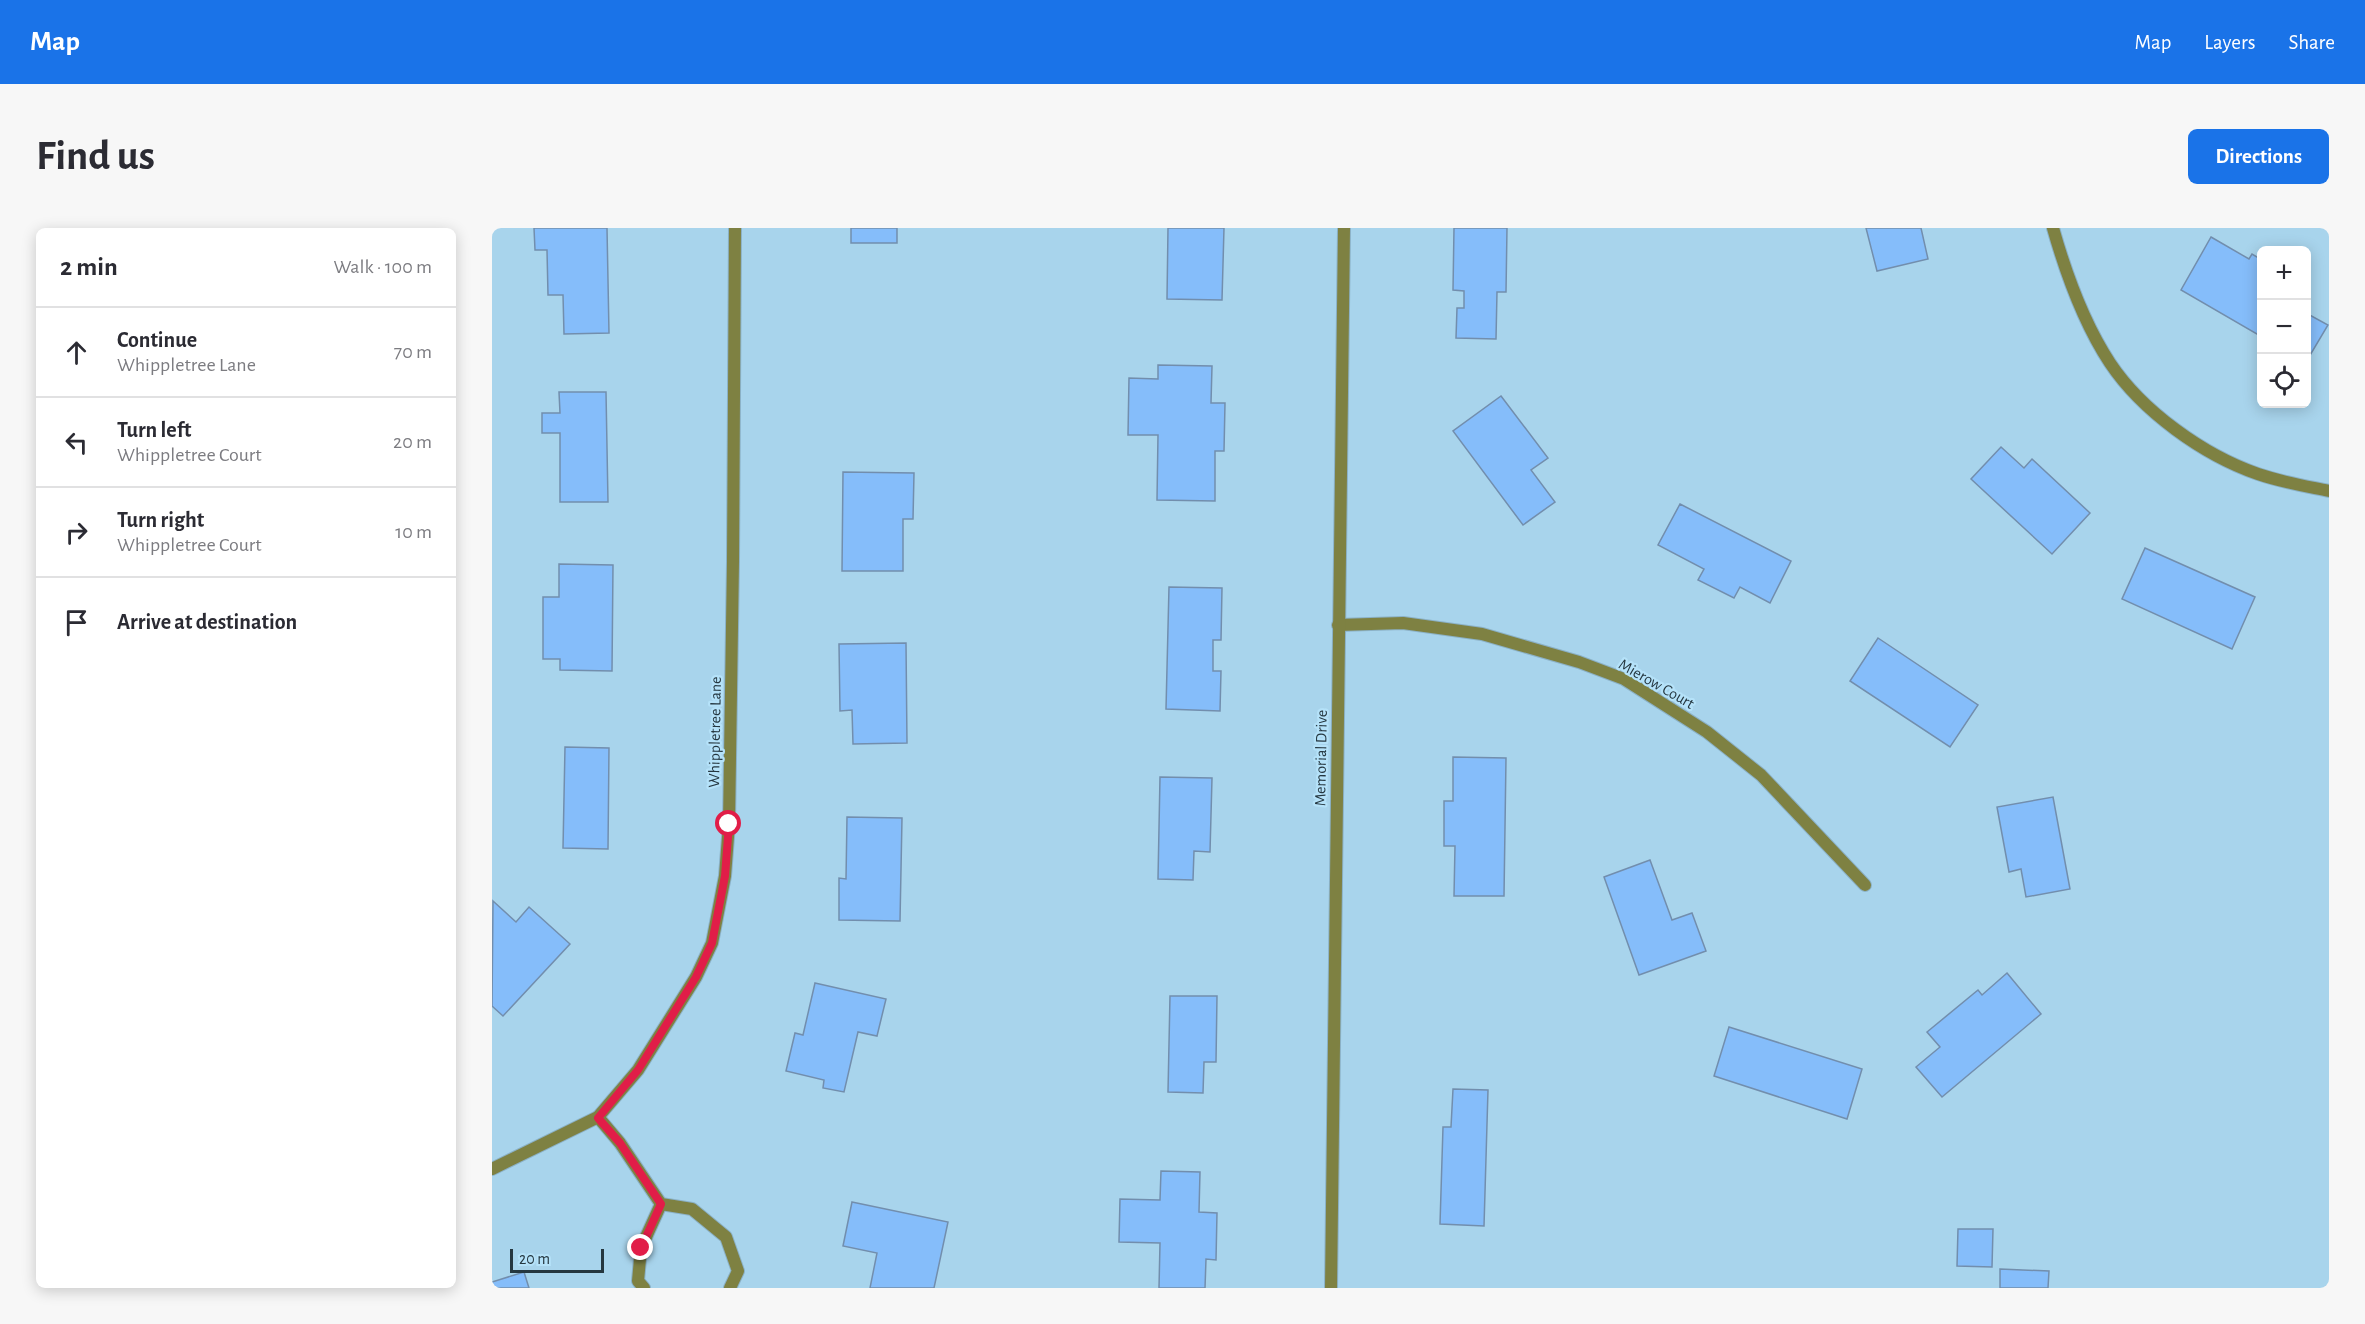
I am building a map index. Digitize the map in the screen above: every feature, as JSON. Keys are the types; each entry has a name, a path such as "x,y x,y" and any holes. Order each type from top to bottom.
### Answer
{"street":[{"name":"Whippletree Lane","path":"492,1169 598,1118 638,1070 696,977 712,943 725,876 729,824 735,228"},
{"name":"Memorial Drive","path":"1331,1288 1344,228"},
{"path":"2053,228 2076,300 2110,363 2149,408 2191,441 2224,459 2257,474 2329,491"},
{"name":"Mierow Court","path":"1338,625 1403,623 1482,634 1579,662 1624,679 1707,732 1761,775 1865,885"},
{"path":"598,1118 620,1143 661,1204 692,1209 726,1237 738,1271 730,1288"},
{"path":"644,1288 638,1281 641,1248 661,1204"}],"building":[{"path":"534,228 607,228 609,333 564,334 563,295 548,295 547,250 535,250"},
{"path":"851,228 897,228 897,243 851,243"},
{"path":"1168,228 1224,228 1222,300 1167,299"},
{"path":"1454,228 1507,228 1506,292 1497,292 1496,339 1456,338 1457,308 1464,308 1464,291 1453,290"},
{"path":"1866,228 1921,228 1928,259 1877,271"},
{"path":"2211,237 2249,259 2252,254 2257,257 2257,334 2181,290"},
{"path":"2311,316 2328,325 2311,354"},
{"path":"1158,365 1212,366 1211,403 1225,403 1224,451 1215,451 1215,501 1157,500 1158,435 1128,435 1129,378 1158,379"},
{"path":"559,392 606,392 608,502 560,502 560,433 542,433 542,413 560,413"},
{"path":"1501,396 1548,458 1531,470 1555,502 1523,525 1453,431"},
{"path":"2001,447 2024,468 2032,459 2090,513 2052,554 1971,479"},
{"path":"843,472 914,473 913,519 903,519 903,571 842,571"},
{"path":"1680,504 1791,561 1770,603 1740,587 1734,598 1698,580 1704,569 1658,545"},
{"path":"2145,548 2255,597 2232,649 2122,599"},
{"path":"559,564 613,565 612,671 560,670 560,659 543,659 543,597 559,597"},
{"path":"1169,587 1222,588 1221,640 1213,640 1213,671 1221,671 1220,711 1166,709"},
{"path":"1878,638 1978,705 1950,747 1850,681"},
{"path":"906,643 907,743 853,744 852,710 840,711 839,644"},
{"path":"565,747 609,748 608,849 563,848"},
{"path":"1453,757 1506,758 1504,896 1454,896 1455,846 1444,846 1444,801 1453,801"},
{"path":"1160,777 1212,778 1210,852 1194,851 1193,880 1158,879"},
{"path":"2053,797 2070,889 2026,897 2021,869 2009,872 1997,807"},
{"path":"847,817 902,818 900,921 839,920 839,878 846,879"},
{"path":"1650,860 1672,920 1692,913 1706,951 1639,975 1604,877"},
{"path":"493,901 516,922 529,907 570,944 503,1016 492,1006"},
{"path":"2007,973 2041,1014 1942,1097 1916,1067 1940,1047 1927,1032 1978,990 1982,995"},
{"path":"815,983 886,999 877,1036 858,1032 844,1092 823,1088 824,1080 786,1071 795,1033 803,1035"},
{"path":"1170,996 1217,996 1216,1062 1204,1062 1203,1093 1168,1092"},
{"path":"1729,1027 1862,1069 1847,1119 1714,1076"},
{"path":"1453,1089 1488,1090 1484,1226 1440,1224 1443,1127 1451,1127"},
{"path":"1161,1171 1200,1172 1199,1212 1217,1213 1216,1260 1206,1259 1205,1288 1159,1288 1160,1243 1119,1242 1120,1199 1160,1200"},
{"path":"852,1202 948,1222 934,1288 870,1288 877,1253 843,1246"},
{"path":"1958,1229 1993,1229 1992,1267 1957,1266"},
{"path":"2000,1269 2049,1271 2048,1288 2000,1288"},
{"path":"524,1272 529,1288 492,1288 492,1282"}],"route":[{"path":"641,1248 661,1204 620,1143 598,1118 638,1070 696,977 712,943 725,876 729,824"}]}
